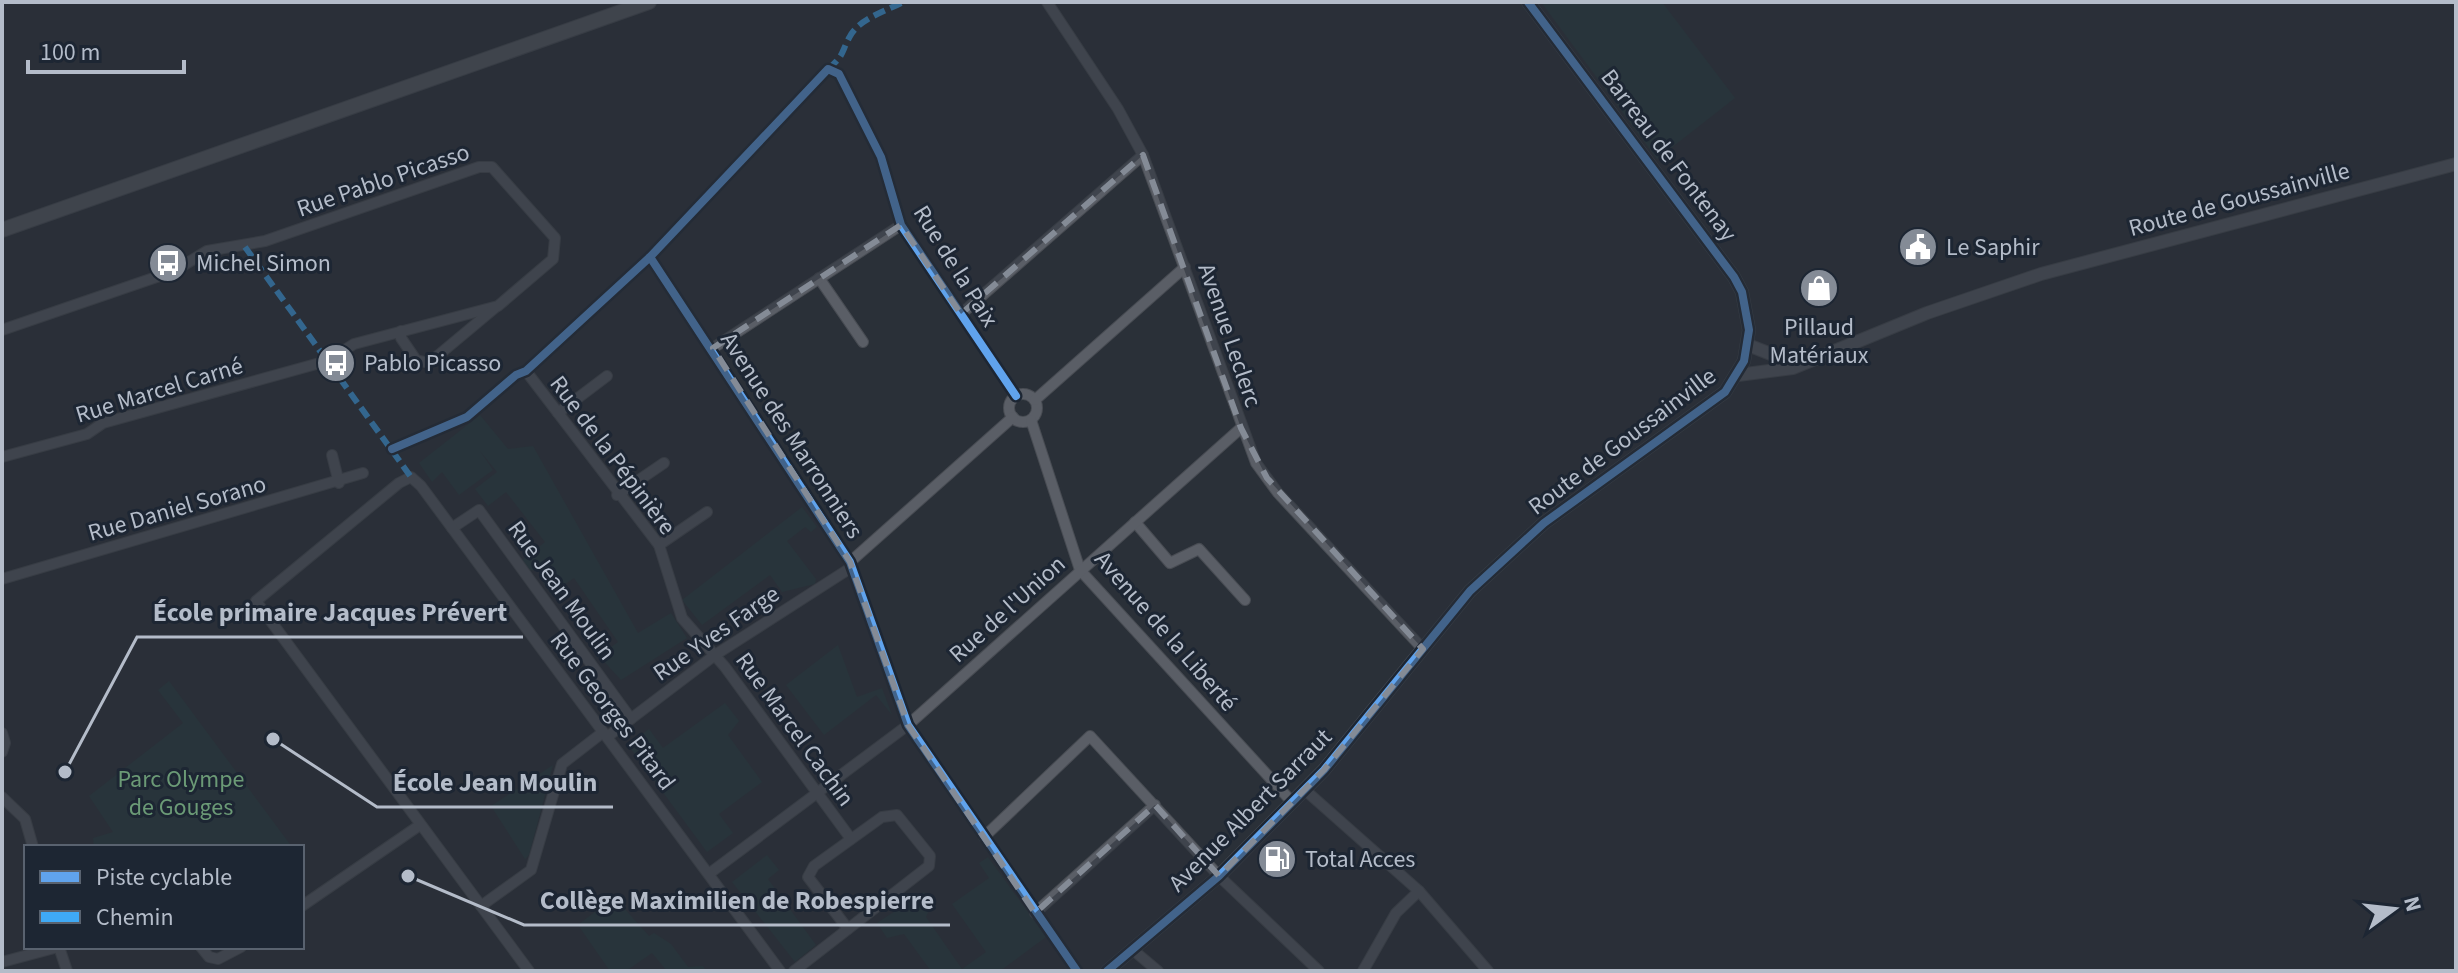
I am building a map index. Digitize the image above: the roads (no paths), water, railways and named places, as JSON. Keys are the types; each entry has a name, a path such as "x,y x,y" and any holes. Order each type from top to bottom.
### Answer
{"main road":[{"path":"2,229 649,2"}],"street":[{"name":"Avenue Leclerc","path":"1047,2 1118,109 1143,155 1256,463 1278,493 1423,649"},
{"name":"Barreau de Fontenay","path":"1528,2 1734,277 1748,312 1748,345"},
{"name":"Rue de la Paix","path":"650,257 828,69 839,74 881,157 901,225 1016,396"},
{"path":"961,314 1143,155"},
{"name":"Route de Goussainville","path":"1738,375 1784,371 1927,313 2041,274 2456,164"},
{"name":"Rue Pablo Picasso","path":"2,330 174,271 207,251 245,247 479,167 492,167 555,238 553,259 429,363 416,360 401,338 401,331"},
{"path":"713,348 901,225"},
{"name":"Avenue des Marronniers","path":"650,257 713,348 851,564 908,725 1077,971"},
{"path":"1035,400 1185,267"},
{"path":"819,278 863,342"},
{"name":"Rue Pablo Picasso","path":"327,361 354,344 498,306"},
{"path":"1748,345 1786,360 1808,361"},
{"name":"Route de Goussainville","path":"1470,591 1544,523 1714,401 1738,375 1748,345"},
{"name":"Rue Marcel Carné","path":"2,457 87,434 103,423 327,361"},
{"name":"Rue de la Pépinière","path":"529,375 617,495 659,545 675,605"},
{"path":"558,413 607,376"},
{"path":"1024,394 1035,400 1037,413 1031,420 1023,423 1013,417 1010,404 1016,396 1024,394"},
{"name":"Rue Yves Farge","path":"481,906 531,870 562,764 631,719 715,655 851,564 1013,417"},
{"name":"Avenue de la Liberté","path":"1031,420 1080,570 1292,802"},
{"name":"Rue de l'Union","path":"710,873 908,725 1241,428"},
{"path":"332,455 339,483"},
{"path":"617,495 664,463"},
{"name":"Rue Daniel Sorano","path":"2,579 339,483 363,473"},
{"name":"Rue Georges Pitard","path":"420,825 256,601 399,483 411,477 710,873 780,971"},
{"name":"Rue Jean Moulin","path":"452,528 479,510 631,719"},
{"path":"659,545 707,512"},
{"path":"1135,522 1170,563 1199,549 1245,600"},
{"name":"Avenue Albert Sarraut","path":"1107,971 1219,876 1305,790 1470,591"},
{"name":"Rue Marcel Cachin","path":"675,605 851,839"},
{"path":"2,733 5,743 2,752"},
{"path":"984,837 1090,736 1219,876 1319,971"},
{"path":"1305,790 1419,891 1488,971"},
{"path":"2,797 25,819 32,845"},
{"path":"1035,913 1155,805"},
{"path":"794,971 848,929 929,866 930,856 897,815 882,817 814,866 808,877 848,929"},
{"path":"304,905 420,825 529,971"},
{"path":"1363,971 1396,913 1419,891"},
{"path":"2,962 51,949"},
{"path":"59,949 67,971"},
{"path":"203,949 209,957 218,959 237,949"},
{"path":"1133,950 1158,971"}],"place":[{"name":"Le Saphir","path":"1918,247"},
{"name":"Michel Simon","path":"168,263"},
{"name":"Pillaud Matériaux","path":"1819,288"},
{"name":"Pablo Picasso","path":"336,363"},
{"name":"École Jean Moulin","path":"273,739"},
{"name":"École primaire Jacques Prévert","path":"65,772"},
{"name":"Total Acces","path":"1277,859"},
{"name":"Collège Maximilien de Robespierre","path":"408,876"}],"park label":[{"name":"Parc Olympe de Gouges","path":"181,793"}]}
